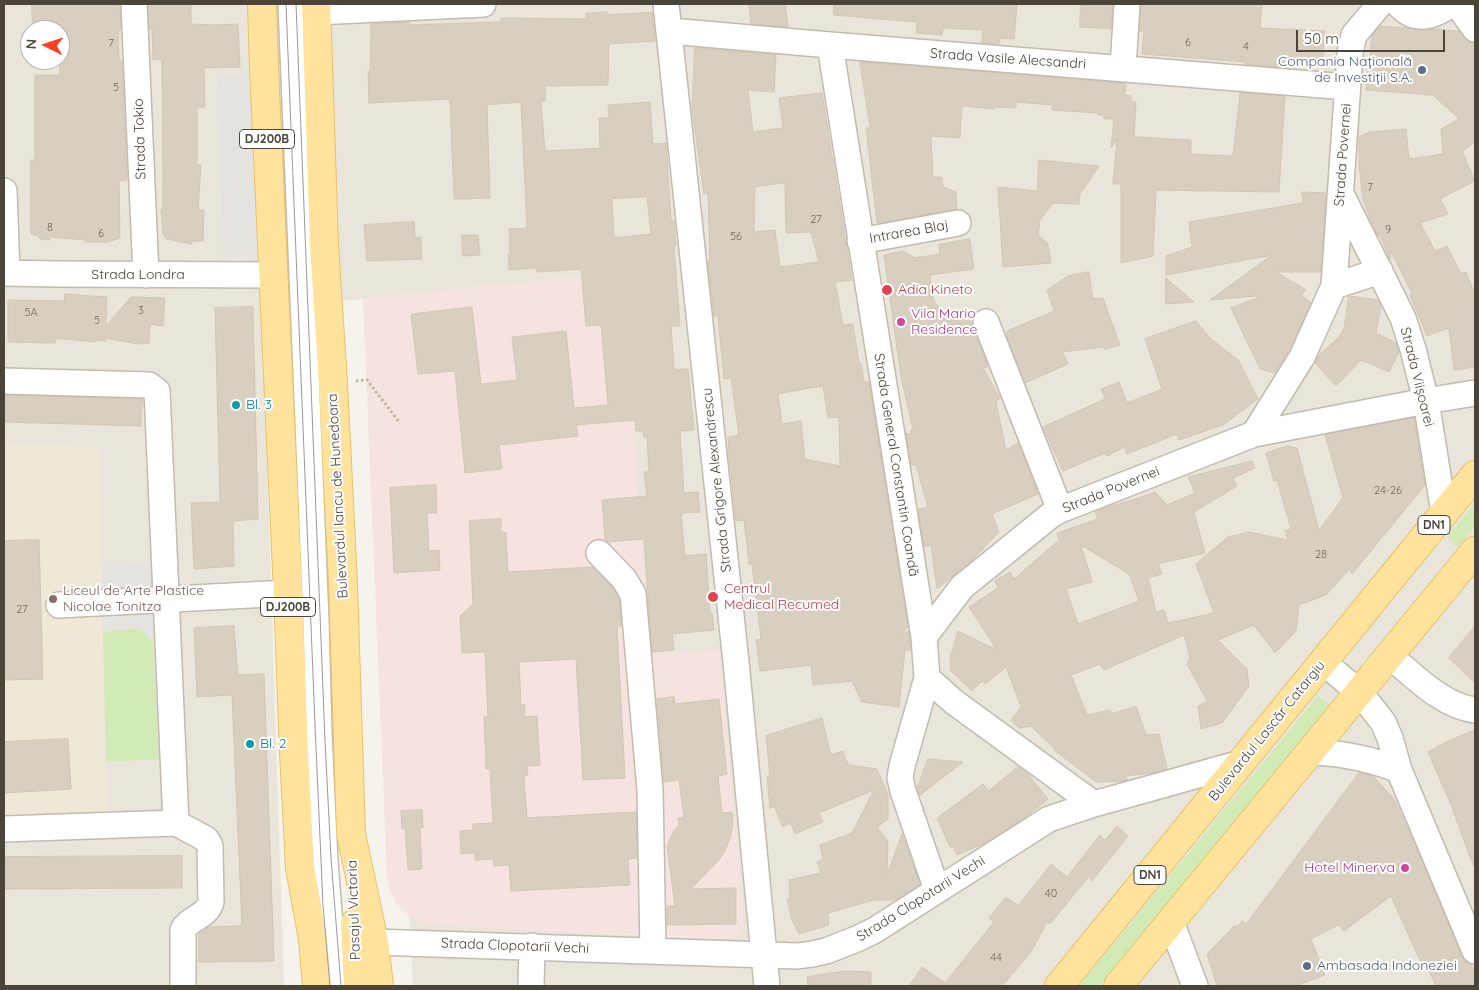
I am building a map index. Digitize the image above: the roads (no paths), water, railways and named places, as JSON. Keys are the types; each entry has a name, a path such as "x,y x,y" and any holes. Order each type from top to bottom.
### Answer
{"main road":[{"name":"Bulevardul Iancu de Hunedoara","path":"262,4 294,753 313,865 313,939 317,986"},
{"name":"Bulevardul Iancu de Hunedoara","path":"308,7 332,374 351,834 374,942 379,986"},
{"name":"Bulevardul Lascăr Catargiu","path":"1059,986 1475,474"},
{"path":"1118,986 1475,551"},
{"name":"Pasajul Victoria","path":"351,834 358,986"},
{"name":"Bulevardul Iancu de Hunedoara","path":"299,986 313,865"}],"street":[{"name":"Strada Tokio","path":"134,4 146,275"},
{"path":"308,7 483,4"},
{"name":"Strada Grigore Alexandrescu","path":"666,4 734,642 767,986"},
{"path":"1123,68 1126,4"},
{"name":"Strada Povernei","path":"1254,434 1302,357 1334,286 1350,53 1354,35 1380,4"},
{"path":"1398,4 1409,14 1421,16 1430,16 1438,13 1452,4"},
{"path":"1457,4 1475,29"},
{"name":"Bulevardul Iancu de Hunedoara","path":"308,7 313,865"},
{"name":"Strada Vasile Alecsandri","path":"670,31 830,46 1347,87"},
{"name":"Strada General Constantin Coandă","path":"830,46 924,637 927,678"},
{"path":"4,191 5,273"},
{"name":"Strada Viișoarei","path":"1341,194 1403,318 1426,401 1444,512"},
{"name":"Intrarea Blaj","path":"860,241 958,223"},
{"path":"1334,286 1380,271"},
{"name":"Strada Londra","path":"5,273 273,275"},
{"path":"986,322 1060,510"},
{"path":"4,381 149,385 156,391 176,823"},
{"name":"Strada Povernei","path":"924,637 962,587 1051,515 1060,510 1254,434 1475,393"},
{"path":"599,553 624,579 634,594 650,790 653,950"},
{"path":"59,605 288,593"},
{"path":"1390,656 1444,700 1465,709 1475,710"},
{"path":"1323,662 1360,693 1383,722 1390,738 1399,770 1475,951"},
{"path":"937,890 900,778 927,678 954,702 1094,804"},
{"path":"1311,752 1368,760 1399,770"},
{"name":"Strada Clopotarii Vechi","path":"374,942 798,956 812,954 844,945 875,930 1049,819 1094,804 1241,763"},
{"path":"4,829 176,823 206,840 210,846 211,902 208,910 183,930 183,986"},
{"name":"Pasajul Victoria","path":"313,865 335,986"},
{"path":"1171,922 1195,986"},
{"path":"531,986 532,946"}],"tram line":[{"path":"286,4 323,905 330,986"},
{"path":"296,4 325,741 331,858 341,986"}],"place":[{"name":"Compania Națională de Investiții S.A.","path":"1422,70"},
{"name":"Adia Kineto","path":"887,290"},
{"name":"Vila Mario Residence","path":"901,322"},
{"name":"Bl. 3","path":"236,405"},
{"name":"Centrul Medical Recumed","path":"713,597"},
{"name":"Liceul de Arte Plastice Nicolae Tonitza","path":"53,599"},
{"name":"Bl. 2","path":"250,744"},
{"name":"Hotel Minerva","path":"1405,868"},
{"name":"Ambasada Indoneziei","path":"1307,966"}]}
